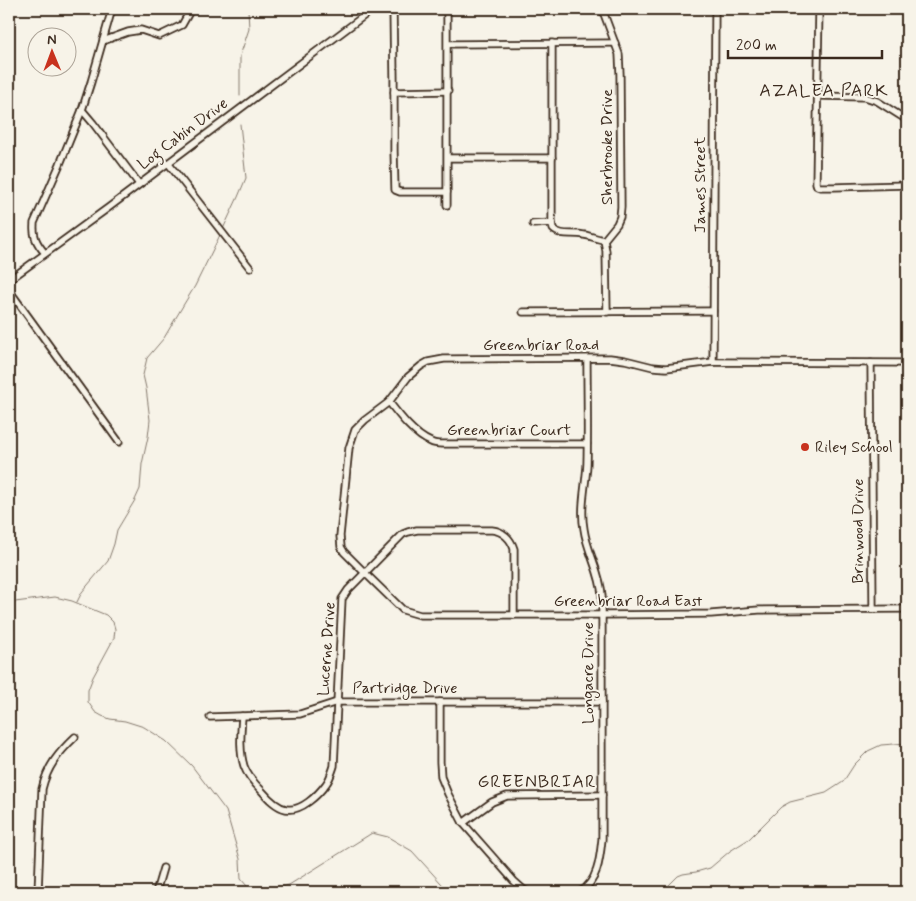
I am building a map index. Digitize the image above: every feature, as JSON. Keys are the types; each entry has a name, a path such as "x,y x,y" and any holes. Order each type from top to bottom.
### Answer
{"street":[{"path":"45,253 35,239 34,223 82,110 112,9"},
{"path":"103,41 128,32 141,30 159,36 182,25 191,9"},
{"name":"Log Cabin Drive","path":"9,280 373,9"},
{"path":"393,9 394,187 397,191 447,192"},
{"path":"447,9 447,204"},
{"name":"Sherbrooke Drive","path":"604,9 618,54 620,74 621,207 617,224 604,240"},
{"name":"James Street","path":"713,362 716,9"},
{"path":"819,9 817,186 907,185"},
{"path":"448,44 615,42"},
{"path":"552,43 553,229 559,233 582,234 604,240 606,251 607,312"},
{"path":"394,92 448,91"},
{"path":"817,96 866,97 877,101 907,120"},
{"path":"82,110 139,184"},
{"path":"448,158 552,158"},
{"path":"168,162 250,268"},
{"path":"533,224 552,223"},
{"path":"9,290 120,442"},
{"path":"523,312 713,311"},
{"name":"Greenbriar Road","path":"365,573 344,552 340,542 349,448 355,430 389,402 408,377 428,362 444,359 610,358 666,368 713,362 907,363"},
{"name":"Longacre Drive","path":"580,892 593,880 600,856 602,839 602,588 588,548 583,519 587,444 587,359"},
{"name":"Brinwood Drive","path":"871,363 873,609"},
{"name":"Greenbriar Court","path":"389,402 418,434 431,443 587,444"},
{"name":"Lucerne Drive","path":"242,716 242,754 244,766 248,774 276,805 284,809 294,810 303,806 326,784 334,766 342,599 348,590 403,534 408,532 416,530 497,530 507,537 514,549 514,615"},
{"name":"Greenbriar Road East","path":"365,573 403,610 420,615 602,616 711,614 759,610 907,609"},
{"name":"Partridge Drive","path":"210,717 300,714 337,702 602,702"},
{"path":"440,702 441,777 448,794 463,823 509,876 528,892"},
{"path":"38,892 42,789 51,763 75,737"},
{"path":"463,823 492,802 507,796 602,795"},
{"path":"156,892 163,868"}],"waterway":[{"path":"240,96 240,56 249,29 248,9"},
{"path":"223,229 246,178 240,124"},
{"path":"77,602 82,592 108,561 117,530 140,489 142,464 150,420 143,375 147,358 164,338 195,286 220,235"},
{"path":"9,601 15,602 55,597 72,601 106,615 113,622 115,629 114,638 93,677 88,690 88,702 95,712 102,716 144,727 166,741 192,766 226,811 240,859 241,879 252,892 289,885 372,833 388,837 412,851 449,892"},
{"path":"662,892 678,876 710,868 730,851 749,839 781,807 790,802 826,793 843,782 854,765 868,751 881,745 907,743"}],"place":[{"name":"Riley School","path":"805,447"}],"district":[{"name":"AZALEA PARK","path":"824,91"},
{"name":"GREENBRIAR","path":"537,782"}]}
